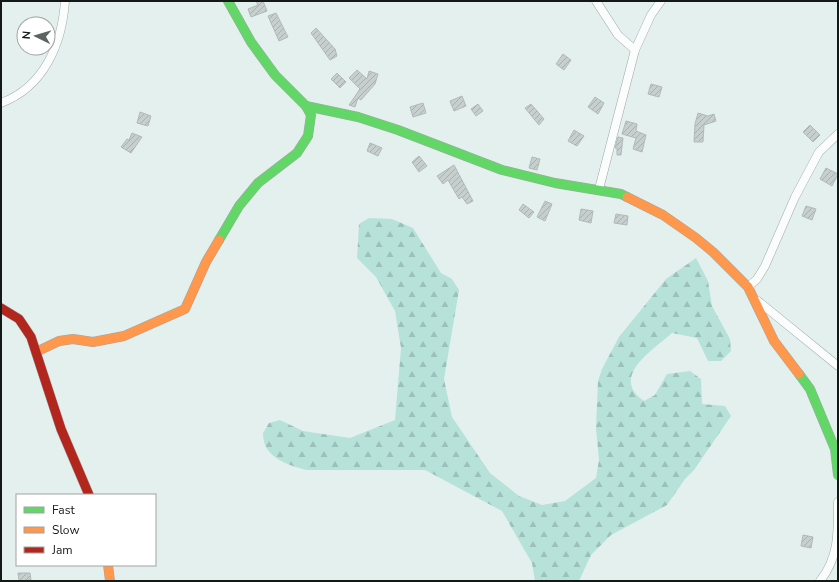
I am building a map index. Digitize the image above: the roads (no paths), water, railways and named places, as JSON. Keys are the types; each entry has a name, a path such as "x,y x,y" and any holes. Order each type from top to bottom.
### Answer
{"street":[{"path":"1,103 25,89 38,78 50,62 61,27 65,1"},
{"path":"36,352 59,341 74,339 93,342 124,336 168,318 185,309 206,262 239,206 258,183 297,153 308,136 311,115 306,106 275,75 251,42 228,1"},
{"path":"596,1 618,34 635,50"},
{"path":"599,190 635,50 651,15 661,1"},
{"path":"306,106 358,117 398,130 502,170 555,183 621,194 663,215 713,252 748,287 774,341 810,390 819,407 835,449 838,475"},
{"path":"748,287 757,279 765,266 795,197 819,152 838,134"},
{"path":"754,297 767,310 838,366"},
{"path":"1,308 19,319 30,337 61,428 89,494"},
{"path":"820,581 829,572 836,555 838,502"},
{"path":"108,566 110,581"}]}
